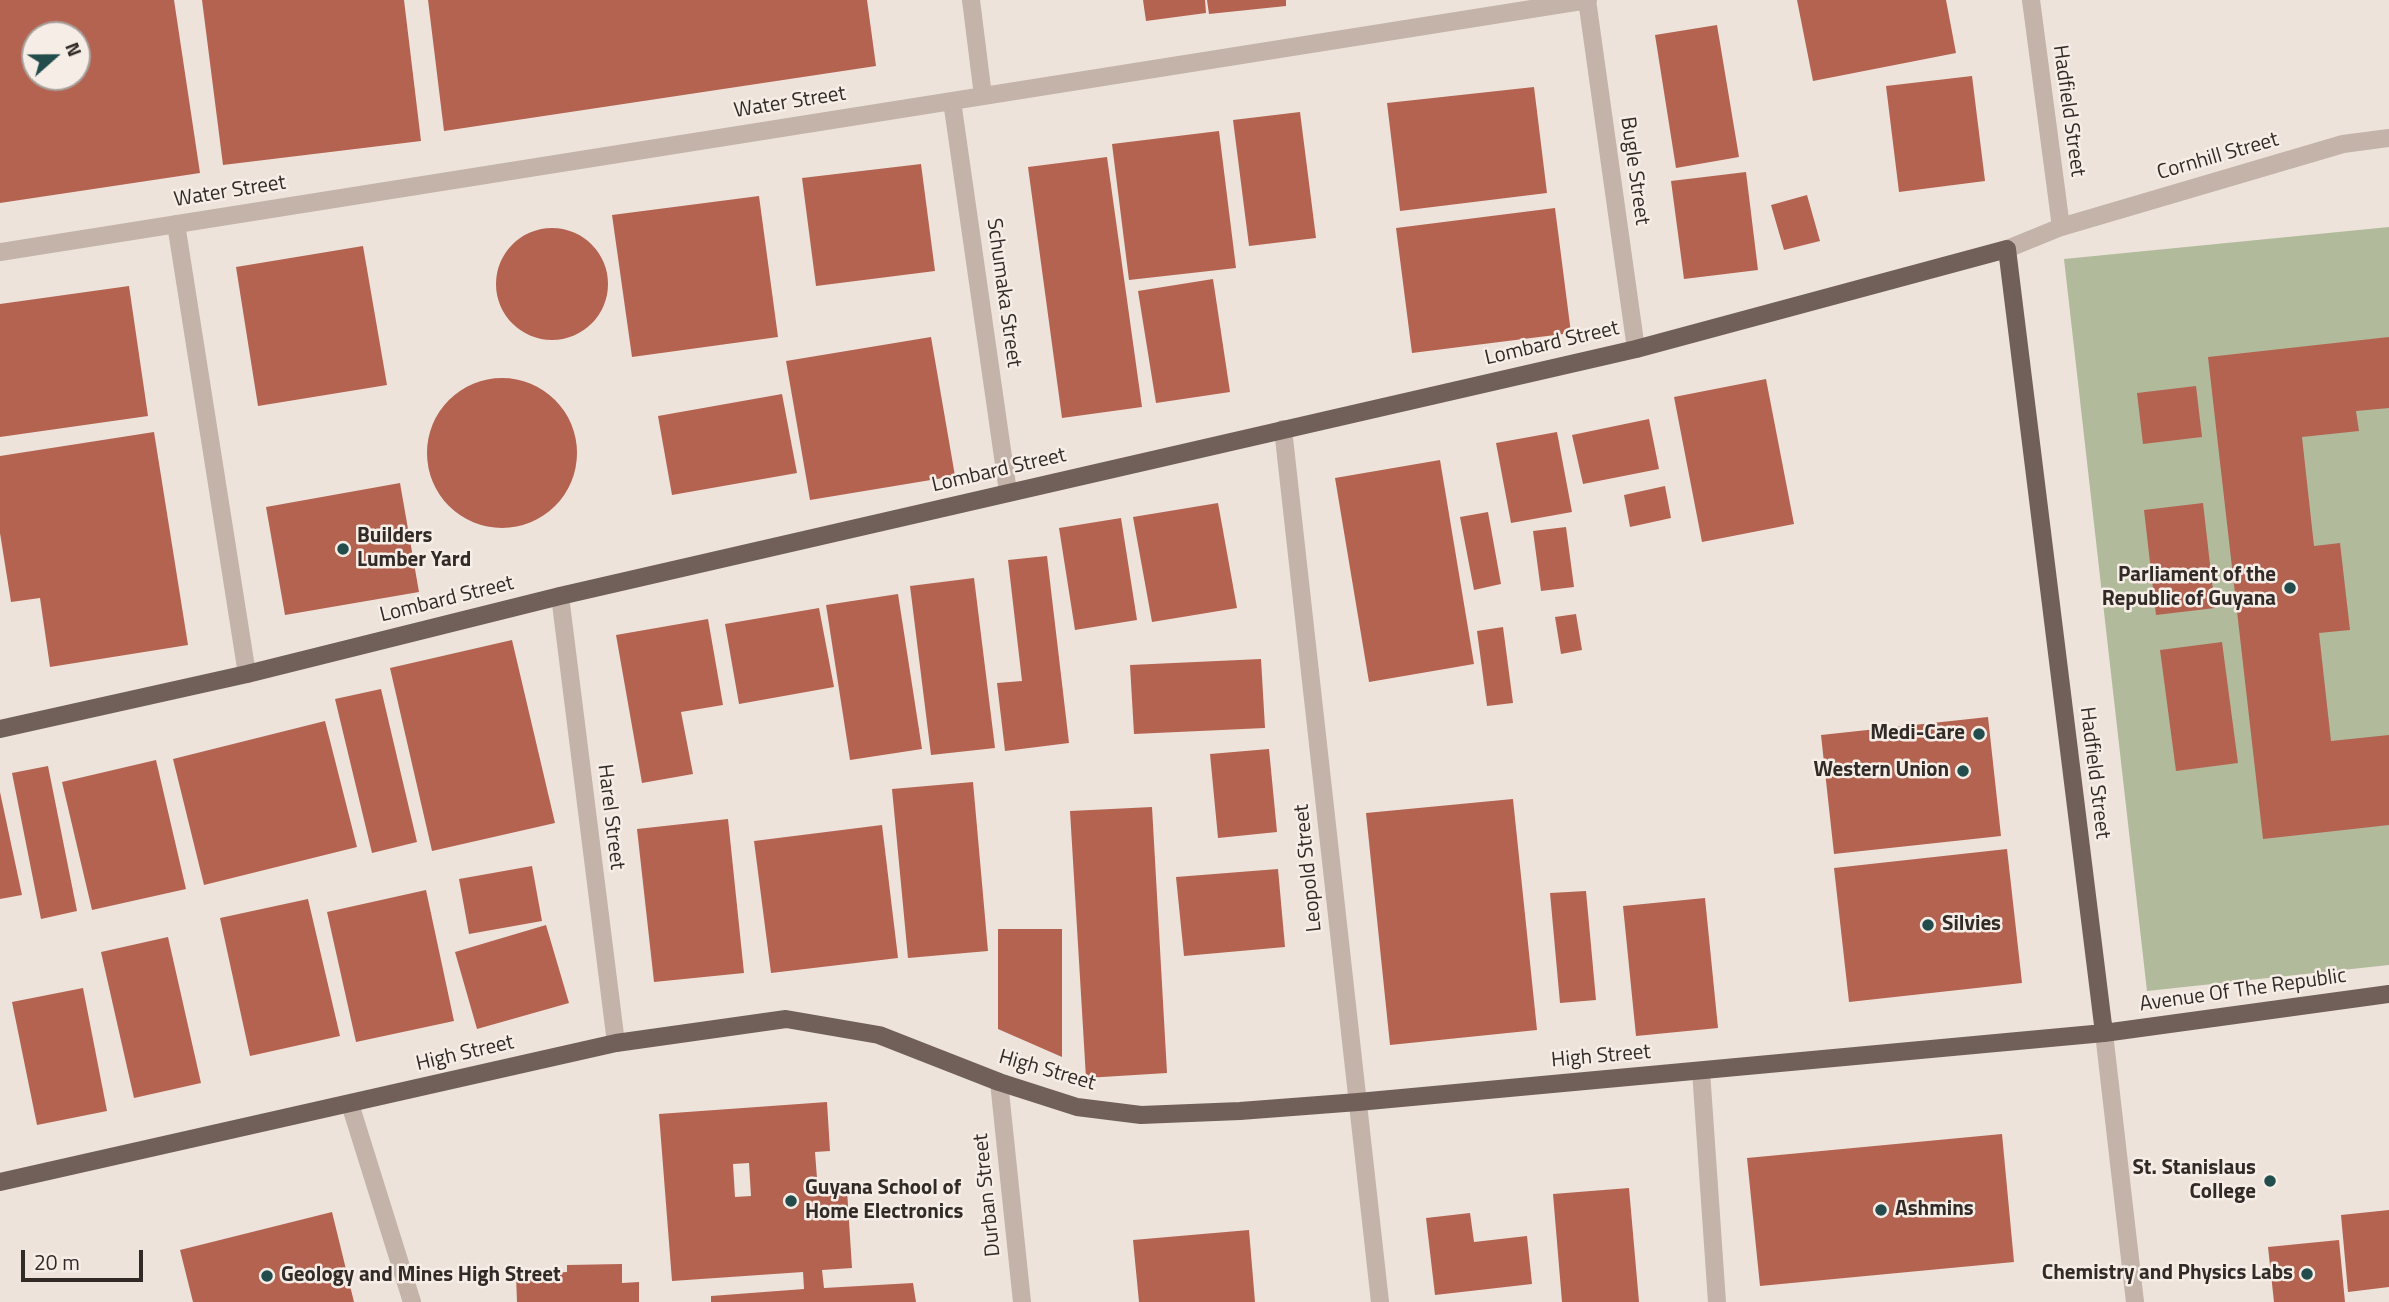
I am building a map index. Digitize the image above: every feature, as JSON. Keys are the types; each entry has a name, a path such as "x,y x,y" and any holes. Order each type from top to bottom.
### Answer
{"main road":[{"name":"Lombard Street","path":"0,729 247,674 560,596 1636,349 2007,249"},
{"name":"Hadfield Street","path":"2007,249 2104,1033"},
{"name":"Avenue Of The Republic","path":"2104,1033 2389,995"},
{"name":"High Street","path":"0,1182 616,1043 786,1019 879,1035 999,1082 1077,1107 1141,1115 1358,1102 2104,1033"}],"street":[{"path":"971,0 983,96"},
{"name":"Water Street","path":"0,252 1588,0"},
{"name":"Bugle Street","path":"1588,0 1636,349"},
{"name":"Hadfield Street","path":"2031,0 2061,227"},
{"name":"Schumaka Street","path":"952,101 1008,492"},
{"name":"Cornhill Street","path":"2007,249 2061,227 2343,144 2389,138"},
{"path":"176,224 247,674"},
{"name":"Leopold Street","path":"1283,429 1380,1302"},
{"name":"Harel Street","path":"560,596 616,1043"},
{"name":"Hadfield Street","path":"2104,1033 2135,1302"},
{"path":"1701,1071 1717,1302"},
{"name":"Durban Street","path":"999,1082 1022,1302"},
{"path":"350,1104 412,1302"}],"green space":[{"path":"2389,227 2389,965 2147,991 2064,259"}],"building":[{"path":"0,0 174,0 200,173 0,203"},
{"path":"202,0 404,0 421,141 223,165"},
{"path":"428,0 867,0 876,66 444,131"},
{"path":"1143,0 1205,0 1206,13 1146,21"},
{"path":"1207,0 1286,0 1286,6 1209,14"},
{"path":"1797,0 1946,0 1956,53 1813,81"},
{"path":"1717,25 1739,157 1676,168 1655,35"},
{"path":"1972,76 1985,181 1899,192 1886,86"},
{"path":"1534,87 1547,193 1400,211 1387,103"},
{"path":"1300,112 1316,238 1249,246 1233,120"},
{"path":"1219,131 1236,268 1129,280 1112,144"},
{"path":"1107,157 1142,407 1062,418 1028,167"},
{"path":"921,164 935,271 816,286 802,178"},
{"path":"1746,172 1758,270 1684,279 1671,181"},
{"path":"1807,195 1820,241 1784,250 1771,205"},
{"path":"759,196 778,337 632,357 612,215"},
{"path":"1555,208 1571,333 1412,353 1396,228"},
{"path":"552,228 573,232 592,244 604,263 608,284 604,305 592,324 573,336 552,340 531,336 512,324 500,305 496,284 500,263 512,244 531,232"},
{"path":"363,246 387,385 258,406 236,267"},
{"path":"1213,279 1230,392 1156,403 1138,291"},
{"path":"129,286 148,416 0,437 0,304"},
{"path":"931,337 955,476 810,500 786,361"},
{"name":"Parliament of the Republic of Guyana","path":"2389,337 2389,408 2356,411 2359,431 2302,437 2314,546 2340,543 2350,630 2319,633 2331,741 2389,735 2389,825 2263,839 2208,357"},
{"path":"502,378 531,384 555,400 571,424 577,453 571,482 555,506 531,522 502,528 473,522 449,506 433,482 427,453 433,424 449,400 473,384"},
{"path":"1766,379 1794,524 1702,542 1674,397"},
{"path":"2196,386 2202,437 2143,444 2137,393"},
{"path":"782,394 797,473 672,495 658,416"},
{"path":"1649,419 1659,469 1583,484 1572,435"},
{"path":"154,432 188,645 50,667 40,598 11,602 0,533 0,456"},
{"path":"1557,432 1572,512 1511,523 1496,443"},
{"path":"1440,460 1474,664 1369,682 1335,478"},
{"name":"Builders Lumber Yard","path":"400,483 419,592 285,615 266,507"},
{"path":"1665,486 1671,518 1630,527 1624,495"},
{"path":"1218,503 1237,608 1152,622 1133,517"},
{"name":"Parliament of the Republic of Guyana","path":"2203,503 2215,608 2156,615 2144,510"},
{"path":"1488,512 1501,584 1474,590 1460,517"},
{"path":"1121,518 1137,620 1075,630 1059,528"},
{"path":"1566,527 1574,587 1541,591 1533,531"},
{"path":"1047,556 1069,743 1005,751 997,683 1022,681 1008,560"},
{"path":"974,578 995,748 931,755 910,586"},
{"path":"898,594 922,749 850,760 826,605"},
{"path":"819,608 834,687 739,704 725,624"},
{"path":"1576,614 1582,650 1561,654 1555,617"},
{"path":"708,619 723,705 681,712 693,774 642,783 616,635"},
{"path":"1503,627 1513,703 1487,706 1477,631"},
{"path":"512,640 555,823 432,851 390,668"},
{"name":"Parliament of the Republic of Guyana","path":"2222,642 2238,763 2176,771 2160,650"},
{"path":"1261,659 1265,728 1134,734 1130,665"},
{"path":"381,689 417,842 372,853 335,699"},
{"path":"1988,717 2001,836 1834,854 1821,735"},
{"path":"325,721 357,847 204,885 173,759"},
{"path":"1269,749 1277,832 1218,838 1210,754"},
{"path":"156,760 186,889 92,910 62,782"},
{"path":"48,766 77,911 41,919 12,773"},
{"path":"973,782 988,951 908,958 892,789"},
{"path":"0,792 22,895 0,899"},
{"path":"1513,799 1537,1030 1390,1045 1366,813"},
{"path":"1152,807 1167,1073 1086,1078 1070,811"},
{"path":"728,819 744,973 654,982 637,829"},
{"path":"882,825 898,958 771,973 754,841"},
{"name":"Silvies","path":"2007,849 2022,983 1849,1002 1834,868"},
{"path":"532,866 542,921 469,934 459,879"},
{"path":"1278,869 1285,947 1184,956 1176,877"},
{"path":"426,890 454,1021 356,1042 327,912"},
{"path":"1586,891 1596,1000 1560,1003 1550,893"},
{"path":"1705,898 1718,1028 1636,1036 1623,906"},
{"path":"308,899 340,1036 250,1056 220,918"},
{"path":"546,925 569,1003 477,1029 455,952"},
{"path":"998,929 1062,929 1062,1057 998,1029"},
{"path":"168,937 201,1083 134,1098 101,952"},
{"path":"83,988 107,1111 37,1125 12,1002"},
{"name":"Guyana School of Home Electronics","path":"827,1102 830,1151 815,1152 818,1191 847,1190 852,1268 822,1270 824,1288 913,1283 916,1302 711,1302 711,1296 804,1289 803,1272 672,1281 659,1114","holes":["749,1163 751,1196 735,1197 733,1164"]},
{"name":"Ashmins","path":"2002,1134 2014,1262 1760,1286 1747,1158"},
{"path":"1629,1188 1639,1302 1562,1302 1553,1194"},
{"path":"2389,1210 2389,1287 2348,1292 2341,1215"},
{"name":"Geology and Mines High Street","path":"332,1212 354,1302 193,1302 180,1250"},
{"path":"1470,1213 1474,1242 1527,1236 1532,1284 1435,1295 1426,1218"},
{"path":"1249,1230 1255,1302 1139,1302 1133,1240"},
{"name":"Chemistry and Physics Labs","path":"2339,1240 2345,1302 2274,1302 2268,1247"},
{"path":"622,1264 622,1283 639,1282 639,1302 517,1302 516,1275 567,1272 567,1265"}],"place":[{"name":"Builders Lumber Yard","path":"343,549"},
{"name":"Parliament of the Republic of Guyana","path":"2290,588"},
{"name":"Medi-Care","path":"1979,734"},
{"name":"Western Union","path":"1963,771"},
{"name":"Silvies","path":"1928,925"},
{"name":"St. Stanislaus College","path":"2270,1181"},
{"name":"Guyana School of Home Electronics","path":"791,1201"},
{"name":"Ashmins","path":"1881,1210"},
{"name":"Chemistry and Physics Labs","path":"2307,1274"},
{"name":"Geology and Mines High Street","path":"267,1276"}]}
